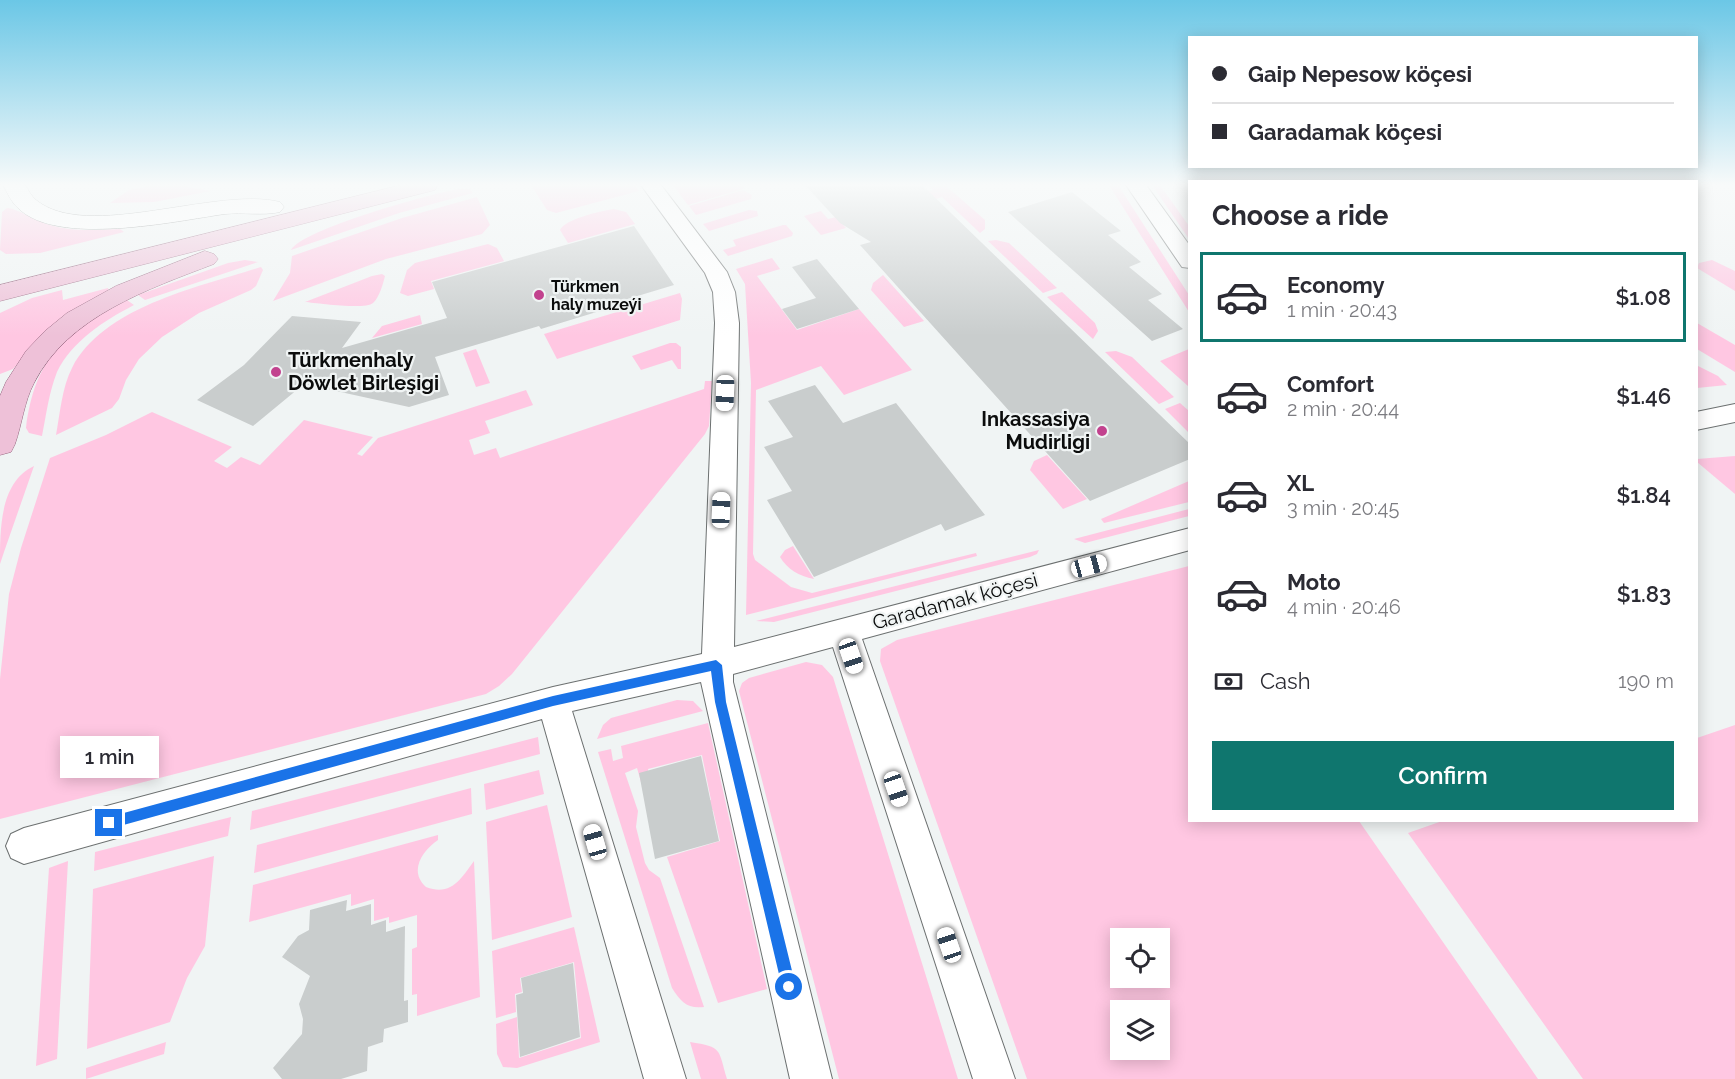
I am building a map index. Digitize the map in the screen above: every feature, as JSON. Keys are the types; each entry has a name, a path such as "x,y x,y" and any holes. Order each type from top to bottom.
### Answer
{"main road":[{"path":"0,272 176,235"},
{"path":"0,293 203,235"},
{"path":"0,444 20,383 40,353 69,324 112,298 234,247 249,235"}],"street":[{"path":"689,235 716,272 726,303 716,665 720,702 811,1079"},
{"path":"1172,235 1188,259"},
{"path":"1698,421 1735,413"},
{"path":"1698,421 1735,422"},
{"name":"Garadamak köçesi","path":"24,846 553,701 716,665 1188,540"},
{"path":"843,630 994,1079"},
{"path":"553,701 665,1079"}],"shaded area":[{"path":"1,235 111,235 40,253 6,254 0,250"},
{"path":"312,235 334,235 291,250"},
{"path":"352,235 477,235 386,259 273,301 290,273 292,256"},
{"path":"563,235 595,235 568,243"},
{"path":"748,235 792,235 728,256 723,250 736,246 733,240"},
{"path":"1141,235 1151,235 1188,293 1188,310"},
{"path":"988,241 1009,243 1057,288 1043,293"},
{"path":"488,244 497,248 504,261 431,281 434,289 408,296 400,293 407,270 415,263"},
{"path":"772,258 780,269 757,276 797,330 859,309 912,370 844,395 821,366 756,390 753,554 755,560 791,587 812,593 976,553 977,556 746,615 751,383 745,284 736,269"},
{"path":"245,260 258,262 145,300 138,295 228,263"},
{"path":"1712,260 1735,271 1735,291 1698,269 1699,263"},
{"path":"261,267 263,270 256,286 251,290 199,313 162,337 139,359 112,408 56,435 64,392 72,368 87,347 106,329 130,314 183,291"},
{"path":"382,274 385,276 379,294 373,303 368,305 351,306 305,302 372,276"},
{"path":"883,275 924,321 904,327 871,290 873,283"},
{"path":"108,288 109,293 21,360 13,369 0,374 0,313 32,298 62,290 63,300"},
{"path":"1062,292 1095,323 1098,331 1093,339 1047,297"},
{"path":"680,293 682,299 680,320 557,359 544,334"},
{"path":"127,300 134,305 90,332 63,361 52,388 42,436 29,433 26,428 30,403 46,365 57,349 86,324"},
{"path":"420,315 422,324 372,338 382,326"},
{"path":"1698,324 1735,345 1735,372 1698,350"},
{"path":"676,343 681,347 681,369 678,369 672,360 641,370 632,356"},
{"path":"476,349 490,383 476,387 463,353"},
{"path":"1188,349 1188,386 1160,361"},
{"path":"1116,351 1132,357 1174,397 1159,404 1105,352"},
{"path":"1698,366 1718,376 1727,385 1698,388"},
{"path":"705,381 712,381 709,426 705,434 512,674 499,686 486,694 0,819 0,679 9,594 50,458 106,435 152,412 232,447 214,461 227,468 241,457 260,465 304,420 373,437 357,454 362,456 378,438 526,390 533,405 485,421 490,433 469,440 474,455 496,448 500,458 704,389"},
{"path":"1180,403 1188,410 1188,432 1165,409"},
{"path":"1047,455 1087,499 1063,509 1030,470 1034,461"},
{"path":"1735,456 1735,494 1698,463 1698,459"},
{"path":"34,466 0,564 2,521 8,495 14,483"},
{"path":"1188,481 1188,502 1104,523 1101,519"},
{"path":"1188,509 1188,516 1085,543 1074,539"},
{"path":"793,546 814,579 794,571 780,557 785,550"},
{"path":"1039,550 1037,554 1030,557 774,622 756,621"},
{"path":"1188,566 1188,822 1360,822 1538,1079 1027,1079 880,661 881,649 897,640"},
{"path":"806,662 822,665 833,677 958,1079 839,1079 739,691 742,683 749,678"},
{"path":"677,700 693,701 703,711 597,739 603,725 611,718"},
{"path":"708,723 767,989 718,1003 667,857 720,841 713,810 650,828 648,817 711,800 702,755 648,769 650,780 641,782 637,768 625,773 638,811 636,827 645,863 649,870 660,878 704,1007 693,1007 685,1004 672,988 598,752 611,749 613,761 623,758 621,746"},
{"path":"1735,725 1735,1079 1583,1079 1408,833 1439,822 1698,822 1698,738"},
{"path":"538,737 540,754 250,830 252,811"},
{"path":"539,770 544,794 486,810 484,784"},
{"path":"471,788 472,814 254,873 257,845"},
{"path":"547,805 572,917 492,940 486,822"},
{"path":"231,817 228,836 94,871 95,852"},
{"path":"438,835 438,840 423,855 418,874 426,887 443,889 455,884 474,861 480,997 417,1016 417,994 412,995 412,949 417,947 417,915 389,923 389,917 374,921 374,899 351,906 351,894 249,922 253,885"},
{"path":"214,856 205,946 187,978 170,1022 87,1049 93,889"},
{"path":"68,861 57,1059 36,1066 49,868"},
{"path":"574,927 600,1042 517,1068 503,1067 497,1054 496,1024 517,1017 519,1058 581,1038 574,962 520,978 522,992 515,994 516,1012 496,1018 492,951"},
{"path":"166,1042 164,1054 86,1079 86,1068"},
{"path":"690,1042 718,1051 727,1079 701,1079"}],"building":[{"path":"600,235 640,235 674,285 601,307 603,310 541,329 539,326 435,357 449,395 409,407 304,384 253,426 197,400 244,365 292,316 361,322 342,348 447,318 432,282"},
{"path":"860,235 974,235 1188,442 1188,460 1090,501 860,245 871,242"},
{"path":"1034,235 1108,235 1141,262 1129,267 1162,294 1148,300 1183,329 1152,341"},
{"path":"817,259 859,309 797,329 782,309 816,298 792,267"},
{"path":"815,385 843,423 896,403 985,515 945,531 941,524 814,577 767,500 792,491 764,447 793,437 768,401"},
{"path":"701,756 719,841 655,859 639,773"},
{"path":"347,900 346,911 371,904 371,925 386,920 386,932 405,926 404,1001 408,1000 408,1022 384,1029 383,1042 368,1047 367,1071 341,1079 282,1079 273,1068 302,1034 303,1019 299,1004 310,976 282,957 298,936 309,930 310,910"},
{"path":"573,963 580,1037 520,1057 516,995 523,993 521,978"}],"place":[{"name":"Türkmen haly muzeýi","path":"539,295"},
{"name":"Türkmenhaly Döwlet Birleşigi","path":"276,372"},
{"name":"Inkassasiya Mudirligi","path":"1102,431"}],"route":[{"path":"109,823 553,701 716,665 720,702 789,987"}]}
